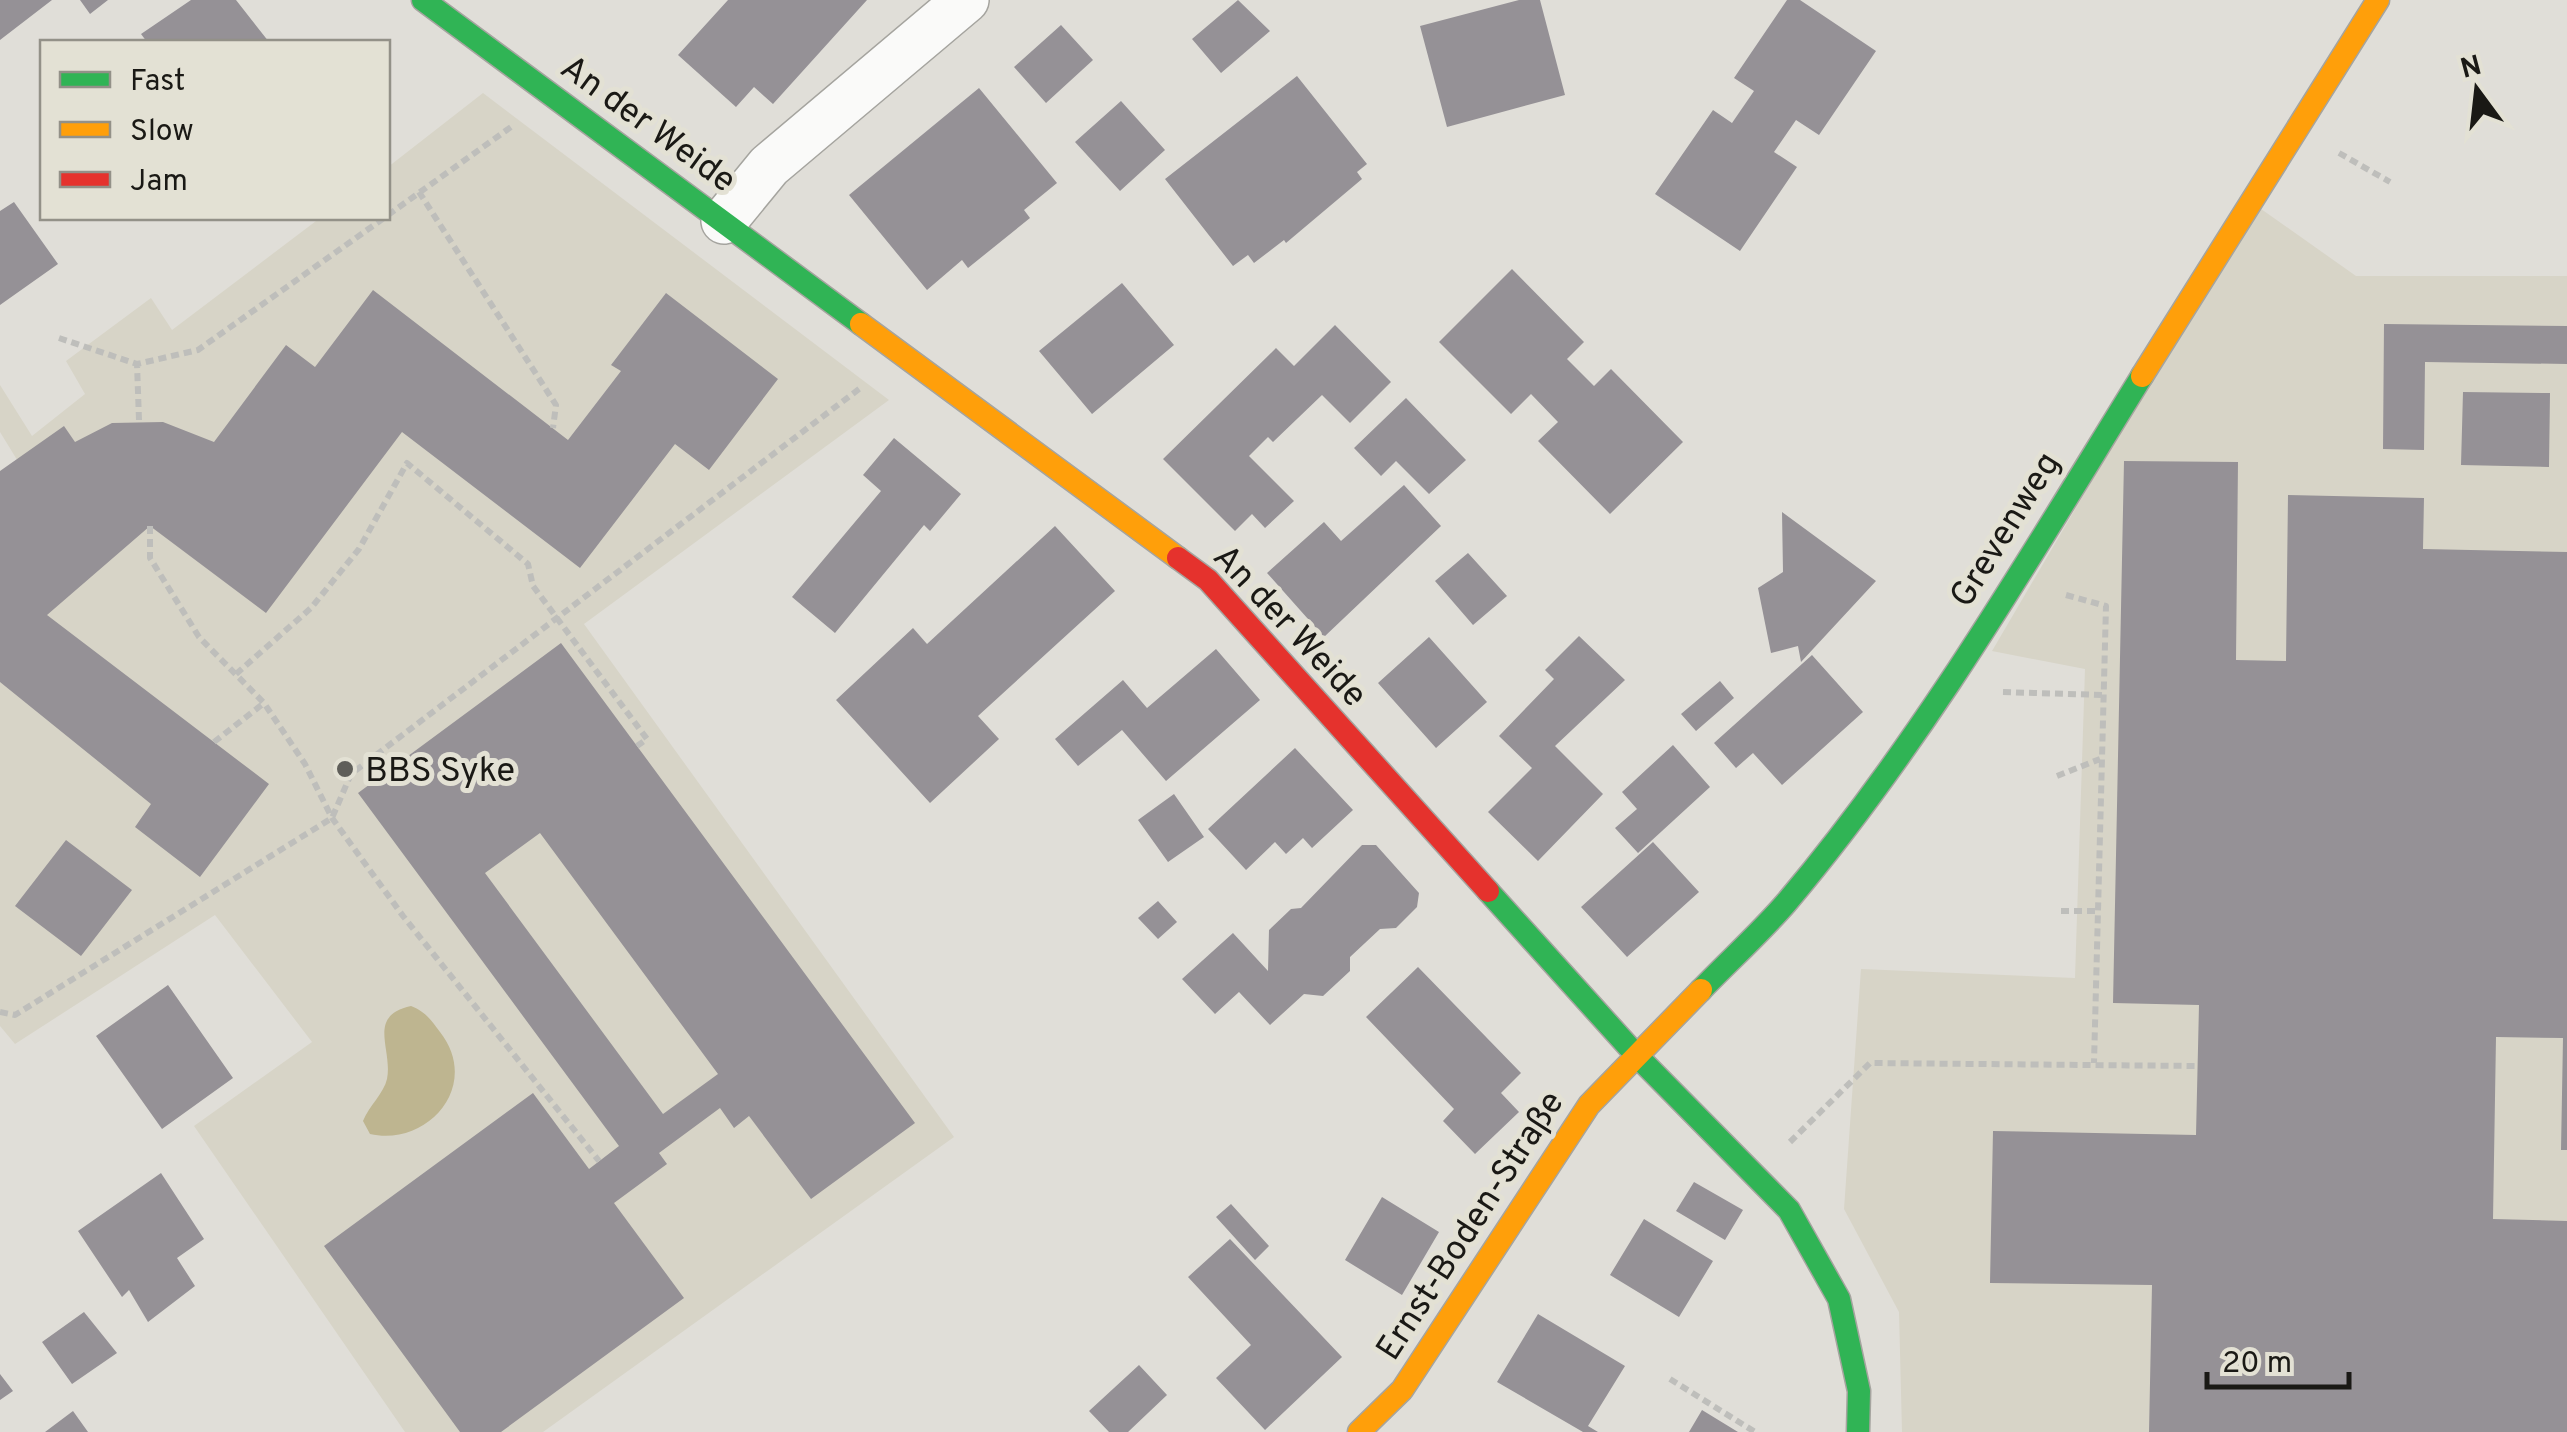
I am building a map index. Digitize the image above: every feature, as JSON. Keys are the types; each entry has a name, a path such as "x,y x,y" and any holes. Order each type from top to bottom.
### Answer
{"street":[{"name":"An der Weide","path":"423,0 1208,580 1636,1055 1789,1210 1839,1299 1859,1391 1858,1432"},
{"path":"724,221 769,166 966,0"},
{"name":"Grevenweg","path":"1636,1055 1785,904 1894,764 2002,602 2295,126 2378,0"},
{"name":"Ernst-Boden-Straße","path":"1359,1432 1402,1390 1589,1105 1636,1055"}],"path":[{"path":"390,213 553,98"},
{"path":"420,192 556,406 553,428"},
{"path":"59,338 137,364 198,350 380,220"},
{"path":"0,1012 15,1015 332,818 351,774 906,354"},
{"path":"137,364 138,420"},
{"path":"236,674 310,608 359,549 407,463 528,564 533,586 647,738 636,746"},
{"path":"150,526 150,558 199,637 264,703 306,764 332,818 403,916 599,1161"},
{"path":"2094,1063 2106,606"},
{"path":"1942,690 2102,695"},
{"path":"214,742 264,703"},
{"path":"2057,776 2100,759"},
{"path":"2061,911 2097,910"},
{"path":"1755,1176 1870,1063 2197,1066"},
{"path":"1670,1379 1756,1432"}],"shaded area":[{"name":"BBS Syke","path":"483,93 889,400 584,624 954,1137 543,1432 405,1432 194,1126 312,1042 215,915 15,1044 0,1026 0,477 19,463 0,432 0,385 32,436 85,394 66,361 151,298 172,330 317,220 390,220 390,165"},
{"path":"2254,204 2356,276 2567,276 2567,1432 1902,1432 1899,1312 1844,1209 1861,969 2075,978 2085,669 1992,651"},
{"path":"411,1006 431,1020 451,1052 455,1073 451,1091 428,1122 391,1136 370,1134 363,1121 387,1079 385,1026 389,1017"}],"building":[{"path":"0,0 52,0 0,40"},
{"path":"80,0 108,0 90,14"},
{"path":"191,0 236,0 267,40 146,40 141,34"},
{"path":"728,0 867,0 773,104 754,87 736,107 678,55"},
{"path":"1238,0 1270,31 1221,73 1192,39"},
{"path":"1519,0 1540,0 1565,95 1447,127 1420,26"},
{"path":"1787,0 1800,0 1876,51 1819,135 1796,120 1774,152 1797,167 1740,251 1655,194 1713,110 1732,123 1754,91 1734,78"},
{"path":"1061,25 1093,60 1046,103 1014,67"},
{"path":"1297,76 1367,164 1357,172 1362,179 1286,243 1284,240 1254,263 1248,255 1233,266 1165,179"},
{"path":"979,88 1057,183 1024,210 1030,218 968,268 962,260 927,290 849,195"},
{"path":"1121,101 1165,150 1120,191 1075,142"},
{"path":"14,202 58,264 0,305 0,211"},
{"path":"1512,269 1584,342 1567,359 1594,386 1611,369 1683,442 1610,514 1538,441 1558,422 1531,394 1511,414 1439,342"},
{"path":"1122,283 1174,345 1092,414 1039,351"},
{"path":"373,290 568,440 621,371 611,365 666,293 778,379 709,470 675,444 580,568 402,432 266,613 150,526 47,615 269,784 200,877 135,827 151,804 0,682 0,471 64,426 75,442 112,423 163,422 214,442 286,345 315,367"},
{"path":"2384,324 2567,326 2567,364 2425,362 2424,450 2383,449"},
{"path":"1335,325 1391,382 1350,423 1322,395 1273,442 1268,437 1249,456 1294,501 1265,528 1252,514 1235,531 1163,459 1276,348 1294,366"},
{"path":"2463,392 2550,393 2549,467 2461,465"},
{"path":"1406,398 1466,460 1429,494 1396,461 1381,476 1354,448"},
{"path":"894,438 961,494 930,531 924,525 835,633 792,597 881,491 863,475"},
{"path":"2124,461 2238,462 2236,660 2286,661 2288,495 2424,498 2423,549 2567,552 2567,1150 2561,1150 2563,1038 2496,1037 2493,1219 2567,1221 2567,1432 2149,1432 2152,1285 1990,1283 1993,1131 2196,1135 2199,1005 2113,1003"},
{"path":"1404,485 1441,526 1324,637 1267,573 1324,522 1341,541"},
{"path":"1782,512 1876,581 1801,662 1798,646 1771,653 1758,588 1783,572"},
{"path":"1055,526 1115,591 978,716 999,739 930,803 836,700 913,628 927,644"},
{"path":"1468,553 1507,596 1473,625 1435,581"},
{"path":"1579,636 1625,680 1555,746 1603,794 1538,861 1488,812 1532,768 1499,736 1554,679 1545,670"},
{"path":"1429,637 1487,702 1436,748 1378,683"},
{"path":"561,643 915,1123 811,1199 749,1116 734,1128 720,1108 659,1153 667,1164 614,1203 684,1298 501,1432 460,1432 324,1246 533,1093 589,1169 619,1146 358,793","holes":["540,833 718,1074 663,1114 485,873"]},
{"path":"1216,649 1260,700 1166,781 1122,730 1078,766 1055,739 1123,680 1147,708"},
{"path":"1812,655 1863,712 1782,785 1753,753 1736,768 1714,743"},
{"path":"1720,681 1734,698 1696,731 1681,714"},
{"path":"1673,745 1710,787 1638,853 1615,828 1637,809 1622,792"},
{"path":"1295,748 1353,810 1312,848 1303,838 1286,854 1275,842 1246,870 1208,829"},
{"path":"1174,794 1204,837 1168,862 1138,820"},
{"path":"66,840 132,890 81,956 15,906"},
{"path":"1653,842 1699,892 1627,957 1581,907"},
{"path":"1362,845 1376,845 1419,893 1417,907 1396,928 1380,929 1350,957 1350,971 1323,996 1304,994 1270,1025 1239,992 1215,1014 1182,979 1233,933 1268,971 1269,930 1291,909 1301,908"},
{"path":"1158,901 1177,922 1158,939 1138,918"},
{"path":"1418,967 1521,1073 1501,1093 1519,1112 1475,1154 1443,1121 1454,1109 1366,1017"},
{"path":"168,985 233,1078 162,1129 96,1036"},
{"path":"161,1173 204,1239 177,1258 195,1286 148,1322 129,1290 122,1297 78,1231"},
{"path":"1694,1182 1743,1210 1725,1240 1676,1211"},
{"path":"1382,1197 1439,1232 1402,1295 1345,1260"},
{"path":"1231,1204 1269,1246 1255,1260 1216,1217"},
{"path":"1644,1219 1713,1261 1679,1317 1610,1275"},
{"path":"1230,1239 1342,1357 1265,1430 1216,1378 1251,1345 1188,1277"},
{"path":"84,1312 117,1353 72,1384 42,1342"},
{"path":"1538,1314 1625,1366 1588,1426 1598,1432 1583,1432 1497,1382"},
{"path":"1139,1365 1167,1395 1128,1432 1109,1432 1089,1411"},
{"path":"0,1374 13,1391 0,1400"},
{"path":"1702,1410 1738,1432 1689,1432"},
{"path":"73,1411 88,1432 45,1432"}],"traffic: fast":[{"path":"423,0 861,324"},
{"path":"1701,990 1786,903 1884,777 1974,646 2142,376"},
{"path":"1488,891 1636,1055 1789,1210 1839,1299 1859,1391 1858,1432"}],"traffic: slow":[{"path":"2142,376 2378,0"},
{"path":"861,324 1178,558"},
{"path":"1359,1432 1402,1390 1589,1105 1701,990"}],"traffic: jam":[{"path":"1178,558 1208,580 1488,891"}],"place":[{"name":"BBS Syke","path":"345,769"}]}
